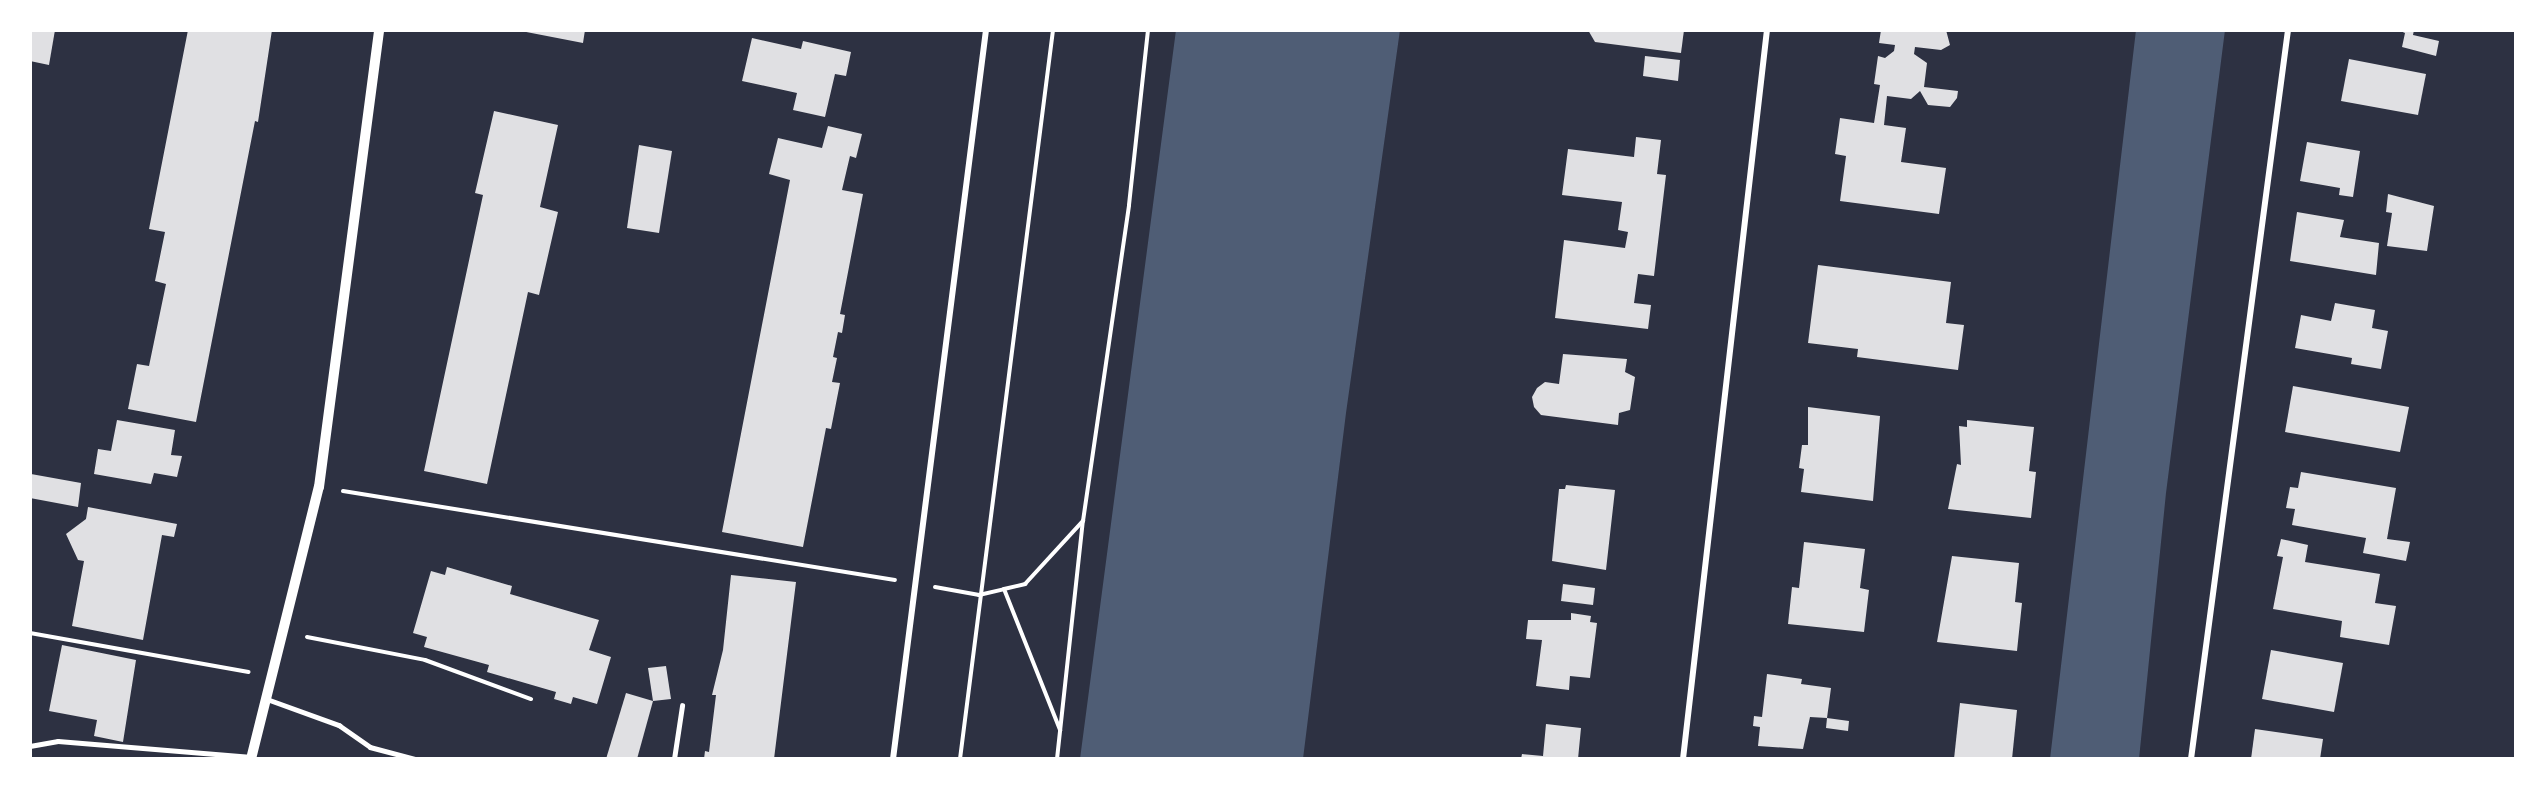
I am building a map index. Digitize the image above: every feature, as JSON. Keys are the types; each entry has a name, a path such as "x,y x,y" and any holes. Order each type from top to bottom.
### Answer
{"street":[{"path":"251,758 285,632 319,487 379,30"},
{"path":"893,759 986,30"},
{"path":"1683,759 1767,30"},
{"path":"2192,759 2288,30"}],"lane":[{"path":"267,699 339,725 370,747 415,759"},
{"path":"674,759 682,706"},
{"path":"30,746 58,741 251,758"}],"path":[{"path":"960,759 979,595 1053,30"},
{"path":"1057,759 1083,521 1129,205 1148,30"},
{"path":"319,487 979,595 1025,584 1083,521"},
{"path":"1004,589 1060,730"},
{"path":"285,632 425,660 531,699"},
{"path":"30,633 273,676"}],"water":[{"path":"1176,30 1400,30 1346,413 1303,759 1080,759"},
{"path":"2136,30 2225,30 2166,493 2139,759 2050,759"}],"building":[{"path":"30,30 55,30 49,65 30,61"},
{"path":"188,30 272,30 258,122 255,121 196,422 128,409 137,364 149,366 166,284 155,281 165,232 149,229"},
{"path":"516,30 585,30 583,43"},
{"path":"1588,30 1684,30 1681,53 1595,42"},
{"path":"1881,30 1946,30 1950,45 1941,50 1915,47 1914,54 1927,63 1924,87 1958,91 1957,98 1950,107 1928,105 1920,91 1911,99 1887,96 1884,125 1906,128 1901,162 1946,168 1939,214 1840,201 1846,156 1835,154 1840,118 1874,123 1880,85 1874,84 1878,56 1885,58 1894,51 1895,45 1879,43"},
{"path":"2398,30 2414,30 2413,35 2439,41 2436,56 2402,47 2405,33"},
{"path":"752,38 801,49 803,41 851,52 846,76 835,74 825,117 793,110 797,93 742,81"},
{"path":"1645,56 1680,60 1678,81 1643,76"},
{"path":"2349,59 2426,74 2418,115 2341,101"},
{"path":"494,111 558,125 540,207 558,212 539,295 528,292 487,484 424,471 483,195 475,193"},
{"path":"828,126 862,134 856,158 850,156 842,190 863,194 840,314 845,315 842,333 838,332 833,357 837,358 832,382 840,383 831,429 826,428 803,547 722,532 790,180 769,174 778,138 822,148"},
{"path":"1636,137 1661,140 1657,174 1666,175 1654,276 1638,274 1634,303 1651,305 1648,329 1555,318 1564,240 1625,248 1628,232 1618,230 1622,202 1562,195 1568,149 1634,157"},
{"path":"2307,142 2360,151 2353,197 2339,195 2340,188 2300,181"},
{"path":"639,145 672,151 659,233 627,228"},
{"path":"2388,194 2434,206 2427,251 2387,246 2392,213 2386,212"},
{"path":"2297,212 2344,220 2340,237 2379,243 2376,275 2290,261"},
{"path":"1818,265 1951,282 1946,323 1964,325 1958,370 1857,357 1858,349 1808,343"},
{"path":"2335,303 2375,310 2372,328 2388,331 2381,369 2351,364 2352,358 2295,348 2301,315 2331,321"},
{"path":"1563,354 1627,359 1625,372 1635,377 1630,410 1619,413 1618,425 1541,415 1534,407 1532,397 1537,388 1545,382 1559,384"},
{"path":"2293,386 2409,407 2400,452 2285,432"},
{"path":"1808,407 1880,416 1873,501 1801,492 1804,469 1799,468 1802,445 1808,445"},
{"path":"117,420 175,430 171,455 182,456 177,477 154,473 151,484 94,474 98,449 111,451"},
{"path":"1967,420 2034,427 2029,471 2036,472 2031,518 1948,509 1957,464 1961,465 1959,426 1967,427"},
{"path":"2301,472 2396,488 2387,539 2410,542 2406,561 2363,553 2366,538 2292,525 2295,509 2286,508 2290,487 2298,488"},
{"path":"31,474 81,483 78,507 30,498"},
{"path":"1566,485 1615,490 1606,570 1552,561 1559,489 1565,489"},
{"path":"88,507 177,524 174,537 162,535 143,640 72,626 84,561 78,560 66,534 86,519"},
{"path":"2281,539 2308,545 2305,562 2380,574 2375,603 2396,606 2389,645 2340,637 2342,621 2273,609 2283,557 2277,556"},
{"path":"1804,542 1865,549 1860,588 1869,590 1864,632 1788,624 1792,587 1799,588"},
{"path":"1952,556 2019,563 2015,602 2022,603 2017,651 1937,642"},
{"path":"447,567 512,586 510,594 599,620 589,650 611,657 597,704 573,697 571,704 554,699 556,692 487,672 489,665 424,647 427,637 413,633 431,571 445,575"},
{"path":"731,575 796,582 774,759 704,759 705,751 709,752 716,695 712,695 723,650"},
{"path":"1563,584 1595,588 1593,605 1561,601"},
{"path":"1571,613 1591,616 1590,622 1597,623 1590,678 1570,676 1569,690 1536,686 1542,640 1526,639 1528,620 1571,620"},
{"path":"62,645 136,660 123,742 94,736 97,720 49,711"},
{"path":"2271,650 2343,663 2334,712 2262,699"},
{"path":"666,666 671,699 653,701 648,668"},
{"path":"1767,674 1802,679 1801,684 1831,688 1827,718 1810,717 1803,749 1758,746 1760,727 1753,726 1754,716 1762,717"},
{"path":"626,693 653,701 637,759 606,759"},
{"path":"1960,703 2017,710 2012,759 1954,759"},
{"path":"1827,718 1849,721 1848,731 1826,728"},
{"path":"1546,724 1581,728 1578,759 1521,759 1522,754 1543,756"},
{"path":"2255,729 2323,739 2320,759 2251,759"}]}
